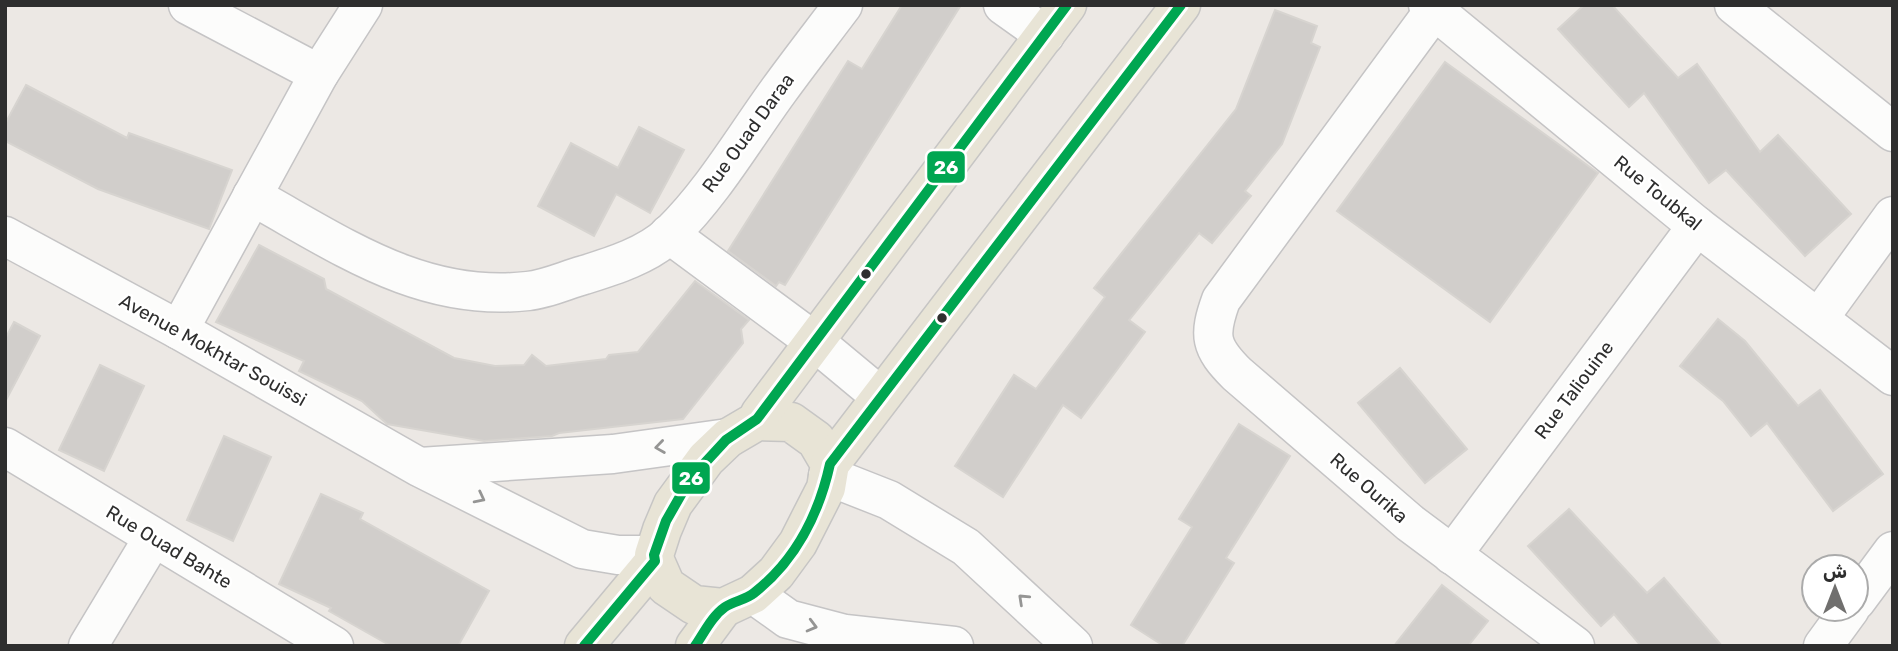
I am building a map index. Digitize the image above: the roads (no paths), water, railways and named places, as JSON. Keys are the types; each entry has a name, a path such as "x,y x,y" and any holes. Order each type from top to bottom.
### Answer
{"main road":[{"path":"695,646 738,601 776,573 817,508 829,470 880,396 1181,5"},
{"path":"584,646 654,558 673,503 706,459 760,414 1056,20"},
{"path":"742,430 791,422 816,440 829,470"},
{"path":"654,558 666,586 694,605 738,601"}],"street":[{"path":"188,5 319,74"},
{"path":"179,330 319,74 363,5"},
{"name":"Rue Ouad Daraa","path":"252,196 379,267 440,286 489,293 531,290 594,272 649,249 669,234 730,163 778,90 843,5"},
{"path":"1003,5 1056,20"},
{"path":"1734,5 1893,132"},
{"name":"Rue Toubkal","path":"1434,7 1697,226 1893,376"},
{"name":"Rue Ourika","path":"1434,7 1221,300 1213,321 1212,335 1221,358 1410,523 1575,646"},
{"path":"1819,318 1893,216"},
{"name":"Rue Taliouine","path":"1452,555 1697,226"},
{"path":"669,234 815,342 880,396"},
{"name":"Avenue Mokhtar Souissi","path":"5,236 179,330 419,467 582,549 654,558"},
{"path":"419,467 613,454 742,430"},
{"name":"Rue Ouad Bahte","path":"5,447 334,646"},
{"path":"829,470 889,500 966,547 1073,646"},
{"path":"88,646 153,538"},
{"path":"1870,582 1893,551"},
{"path":"738,601 788,620 845,634 954,646"},
{"path":"1823,646 1840,623"}]}
